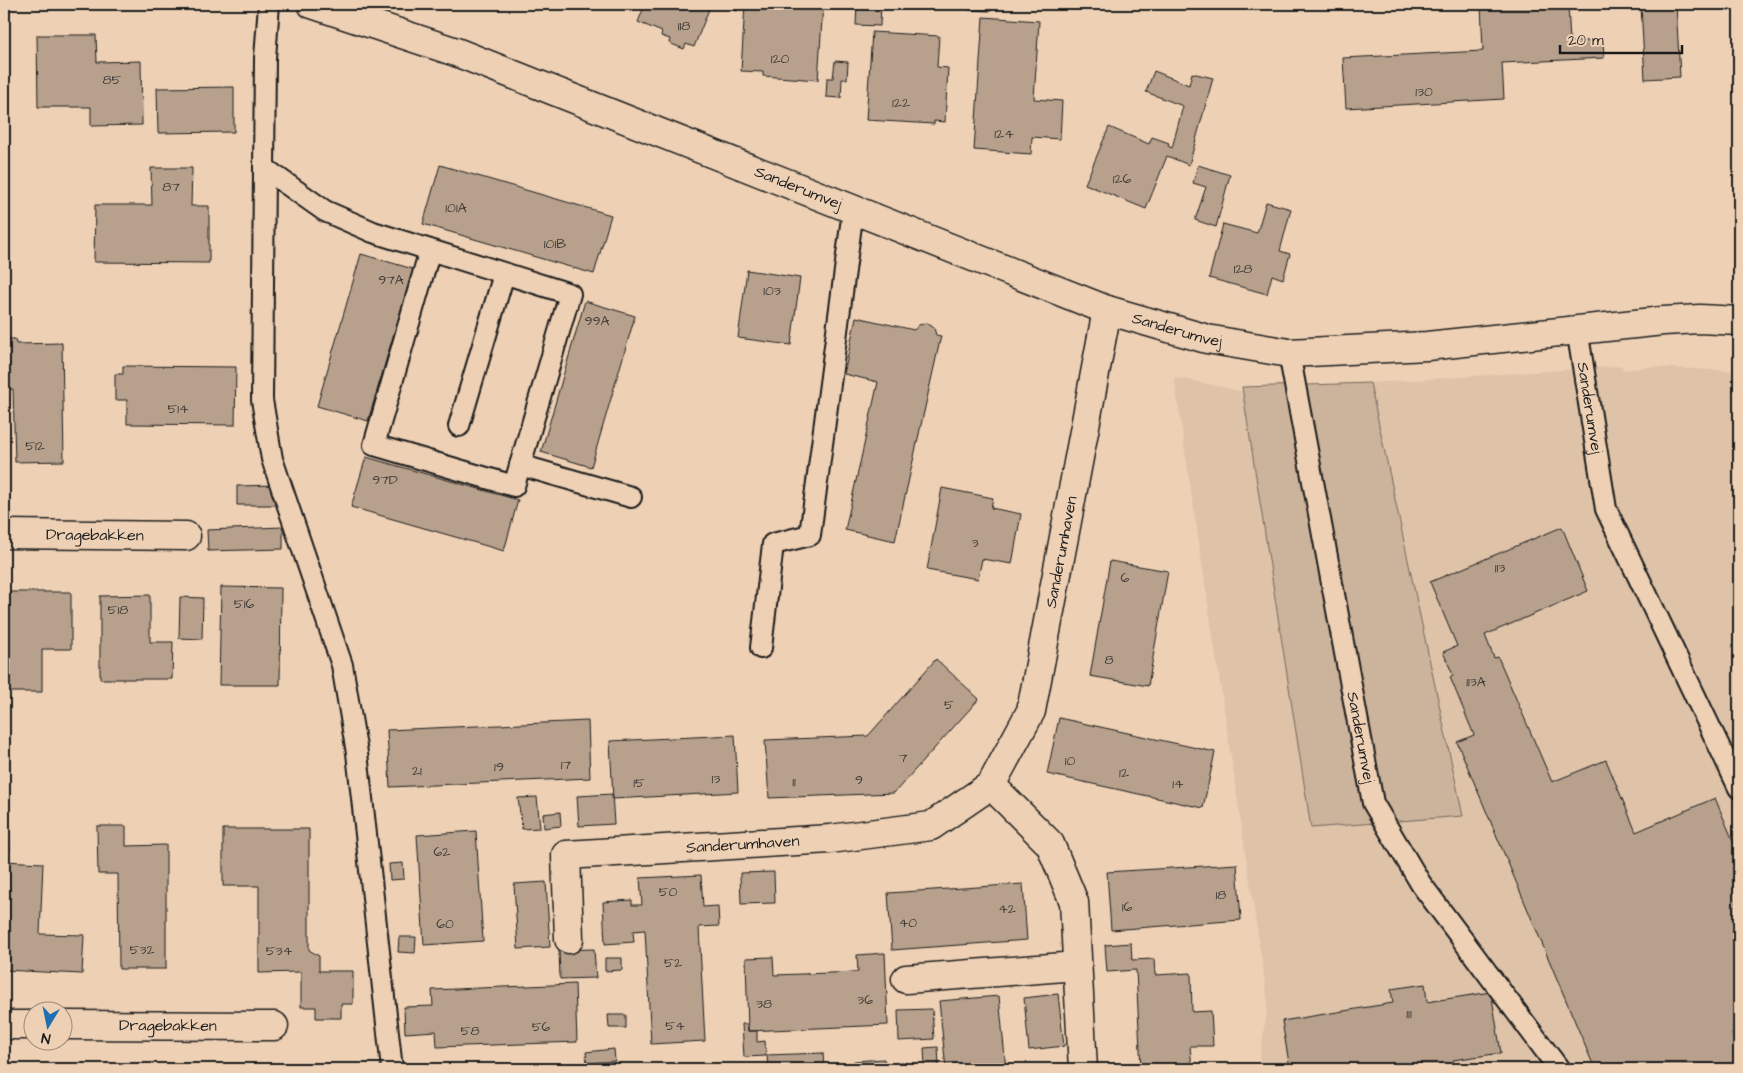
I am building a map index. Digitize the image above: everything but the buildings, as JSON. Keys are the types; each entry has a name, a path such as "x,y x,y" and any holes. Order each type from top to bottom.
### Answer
{"street":[{"name":"Sanderumvej","path":"312,4 456,52 1106,310 1207,339 1289,353 1427,346 1576,329 1700,319 1739,321"},
{"name":"Sanderumhaven","path":"569,939 566,855 830,839 931,826 991,785 1031,711 1106,310"},
{"name":"Dragebakken","path":"4,534 186,536"},
{"path":"991,785 1050,844 1074,902 1082,1069"},
{"path":"906,979 1077,966"},
{"path":"4,1025 22,1025"},
{"name":"Dragebakken","path":"72,1025 274,1026"}],"lane":[{"path":"269,4 265,58 262,400 272,459 342,665 357,753 392,1069"},
{"path":"264,168 325,211 373,232 570,294 514,486 374,445 430,250"},
{"path":"761,648 773,544 810,535 853,210"},
{"path":"459,426 504,274"},
{"name":"Sanderumvej","path":"1576,329 1606,509 1739,788"},
{"name":"Sanderumvej","path":"1289,353 1373,803 1421,884 1559,1069"},
{"path":"520,465 631,497"}],"shaded area":[{"path":"1622,366 1623,370 1650,367 1739,371 1739,1069 1258,1069 1268,1003 1174,377 1255,394 1372,396 1370,383"},
{"path":"1370,383 1463,816 1311,828 1242,387"}]}
